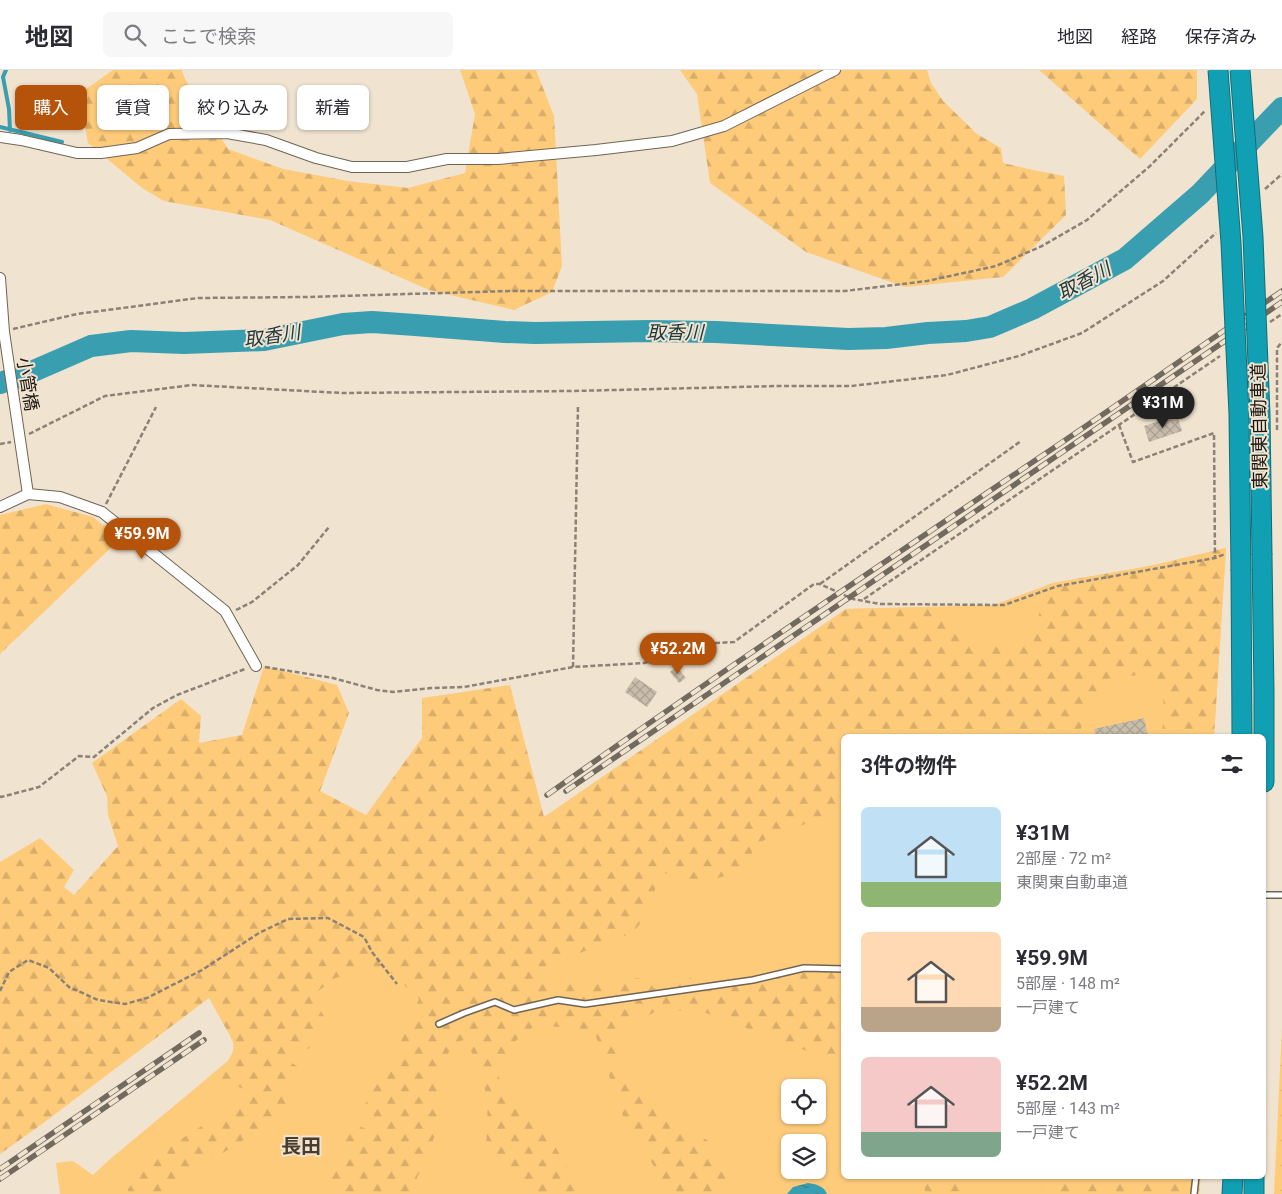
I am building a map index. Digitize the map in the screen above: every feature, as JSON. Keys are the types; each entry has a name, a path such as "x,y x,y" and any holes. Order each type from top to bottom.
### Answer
{"highway":[{"name":"東関東自動車道","path":"1218,70 1231,243 1239,414 1242,734"},
{"name":"東関東自動車道","path":"1240,70 1253,237 1260,415 1264,734"},
{"path":"1232,1194 1233,1179"},
{"path":"1254,1179 1254,1194"}],"street":[{"path":"0,137 77,152 101,153 137,148 168,134 227,133 266,140 316,158 352,167 407,167 447,159 498,159 672,141 724,126 835,70"},
{"name":"小管橋","path":"0,278 4,336 21,434 28,494"},
{"path":"0,507 28,494 60,497 102,512 225,611 256,666"}],"lane":[{"path":"1266,895 1282,895"},
{"path":"439,1024 495,1002 514,1010 558,1000 585,1004 753,980 804,968 841,969"},
{"path":"1194,1194 1196,1179"}],"path":[{"path":"4,336 77,314 198,298 306,298 510,291 845,291 927,281 996,266 1042,246 1087,220 1150,166 1212,104"},
{"path":"1261,193 1282,174"},
{"path":"21,434 105,396 192,385 342,393 572,392 778,386 851,386 947,375 1018,356 1082,333 1163,281 1219,231"},
{"path":"1266,325 1282,314"},
{"path":"1277,437 1277,348 1282,342"},
{"path":"862,600 1225,353"},
{"path":"573,667 578,405"},
{"path":"102,512 156,407"},
{"path":"1119,425 1133,462 1214,433 1215,558"},
{"path":"820,584 1021,441"},
{"path":"225,611 236,610 252,602 298,565 329,527"},
{"path":"0,796 39,787 80,756 94,757 153,708 177,695 256,666 333,678 377,690 393,692 426,688 464,687 573,667 644,663 716,642 734,642 814,584 820,584 853,599 880,604 1004,605 1058,586 1215,558 1233,552"},
{"path":"0,991 10,972 28,960 49,968 69,987 98,1000 125,1004 147,998 202,970 259,933 288,919 320,918 328,918 364,936 372,952 397,984"}],"green space":[{"path":"113,70 182,70 189,85 179,85 179,130 216,130 228,149 283,169 348,181 408,188 465,173 475,114 460,70 536,70 554,116 562,266 552,292 514,310 429,290 270,220 164,201 142,188 88,143 86,130 87,88"},
{"path":"680,70 927,70 931,83 943,101 977,134 1001,148 1003,163 1064,176 1066,215 1003,277 905,287 806,252 710,183 697,94"},
{"path":"1039,70 1197,70 1197,99 1140,159"},
{"path":"46,504 93,517 120,539 0,654 0,515"},
{"path":"1226,548 1214,734 841,734 841,1179 1184,1179 1182,1194 60,1194 56,1163 73,1161 93,1175 228,1061 234,1049 230,1036 846,609 994,605 1053,583 1150,566"},
{"path":"1226,548 1214,734 1162,734 1164,707 1162,693 1146,674 1106,679 1081,728 1082,734 841,734 841,794 834,813 764,840 740,866 728,875 704,882 682,878 675,871 659,875 648,915 632,933 541,968 554,986 584,979 620,983 637,978 651,981 653,988 672,988 675,977 680,973 686,973 698,986 771,979 786,969 826,966 841,968 841,1064 701,1011 658,1010 630,1026 617,1044 623,1076 669,1117 707,1140 718,1159 732,1194 671,1194 622,1114 594,1030 536,1025 514,1042 496,1070 509,1102 553,1143 583,1194 535,1194 530,1184 498,1164 486,1150 488,1098 470,1048 463,1040 457,1042 429,1077 439,1089 441,1112 432,1144 410,1194 328,1194 325,1187 330,1171 336,1164 353,1158 344,1142 346,1128 359,1126 373,1132 365,1105 377,1079 394,1057 419,999 385,967 335,978 312,996 328,1023 310,1048 285,1059 297,1066 287,1105 253,1134 178,1181 176,1194 156,1194 148,1190 144,1194 128,1194 128,1189 155,1156 253,1093 211,1075 228,1061 233,1052 234,1043 209,998 0,1154 0,862 40,838 74,870 64,887 74,895 118,846 108,815 107,796 92,763 181,699 201,716 199,743 242,735 264,666 337,685 349,713 320,791 366,815 422,738 422,698 510,685 544,817 846,609 940,607 970,646 1033,644 1045,586 1150,566"},
{"path":"1282,1028 1282,1194 1274,1194"},
{"path":"922,1179 964,1179 967,1194 926,1194"},
{"path":"1036,1179 1201,1179 1199,1194 1043,1194"}],"water":[{"path":"808,1183 819,1186 827,1194 787,1194 793,1187"}],"building":[{"path":"1177,415 1182,431 1149,442 1144,426"},
{"path":"677,667 686,678 679,683 670,672"},
{"path":"635,677 657,692 647,707 625,692"},
{"path":"1144,718 1148,734 1095,734 1094,729"}],"waterway":[{"path":"6,70 3,77 9,109 10,130"},
{"name":"取香川","path":"0,383 22,376 91,346 131,341 184,343 264,340 343,324 372,322 505,332 716,332 848,339 886,338 990,327 1032,309 1125,259 1200,194 1282,108"},
{"path":"0,127 62,142"}],"railway":[{"path":"547,795 739,661 1282,291"},
{"path":"566,791 1282,302"},
{"path":"0,1169 199,1033"},
{"path":"0,1179 204,1040"}],"district":[{"name":"長田","path":"301,1146"}]}
